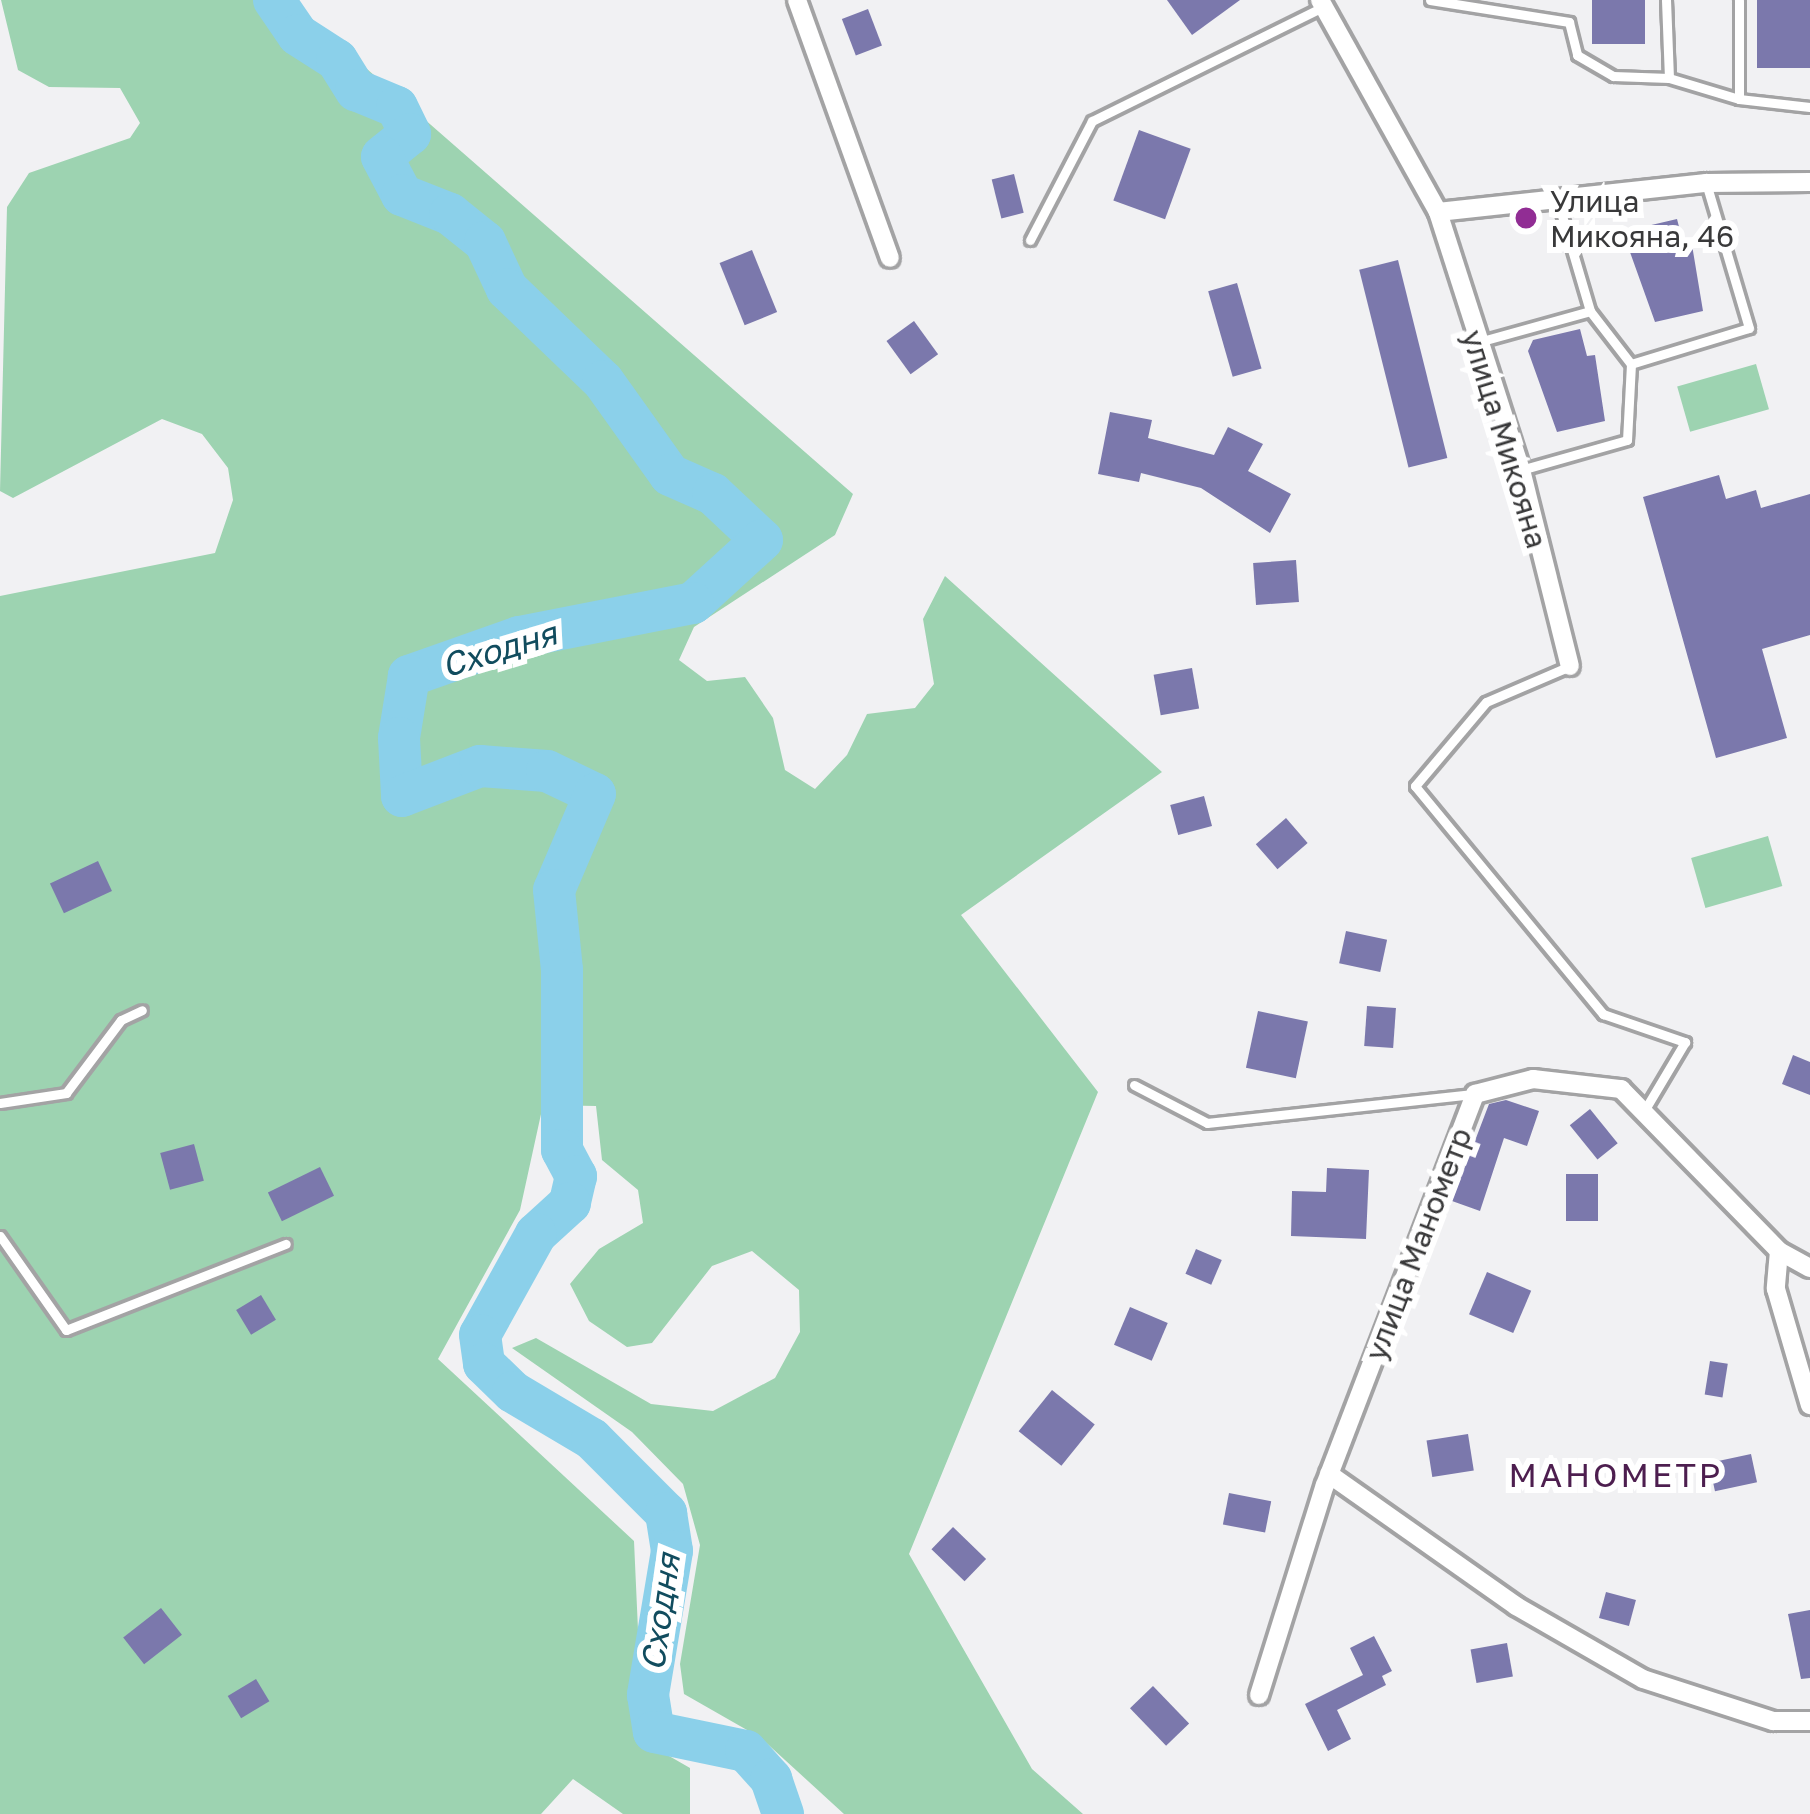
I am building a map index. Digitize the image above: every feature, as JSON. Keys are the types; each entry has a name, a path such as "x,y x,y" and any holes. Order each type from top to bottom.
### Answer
{"street":[{"path":"796,0 890,258"},
{"name":"улица Микояна","path":"1321,3 1438,212 1475,343 1521,470 1570,665"},
{"path":"1438,212 1706,183 1810,182"},
{"name":"улица Манометр","path":"1259,1695 1329,1474 1475,1094 1533,1079 1621,1089 1779,1251 1810,1268"},
{"path":"1779,1251 1776,1289 1810,1405"},
{"path":"1329,1474 1516,1606 1643,1679 1773,1720 1810,1721"}],"lane":[{"path":"1430,0 1569,22 1577,55 1612,76 1670,78 1738,99 1810,107"},
{"path":"1666,0 1670,78"},
{"path":"1738,99 1739,0"},
{"path":"1030,241 1092,121 1321,3"},
{"path":"1631,364 1749,328 1706,183"},
{"path":"1521,470 1628,440 1631,364 1590,311 1558,202"},
{"path":"1475,343 1590,311"},
{"path":"1570,665 1486,702 1415,786 1603,1014 1685,1042 1644,1111"},
{"path":"0,1103 66,1094 121,1020 142,1010"},
{"path":"1134,1085 1207,1123 1475,1094"},
{"path":"0,1236 66,1330 286,1244"}],"green space":[{"path":"1,0 288,0 853,494 835,535 694,627 679,660 707,681 745,677 773,718 785,770 815,789 847,755 867,714 915,708 934,684 923,619 945,576 1162,772 961,915 1098,1092 909,1554 1032,1769 1083,1814 844,1814 761,1738 684,1694 680,1664 700,1545 683,1484 632,1432 512,1348 536,1338 651,1404 713,1411 775,1378 800,1332 799,1290 752,1251 712,1266 652,1343 627,1347 589,1321 570,1284 599,1249 643,1223 638,1190 602,1160 596,1106 543,1105 520,1210 438,1359 634,1541 643,1741 690,1768 690,1814 623,1814 573,1779 541,1814 0,1814 0,596 215,553 233,500 228,468 202,434 162,419 13,498 0,491 7,207 29,173 130,138 140,123 120,88 49,87 18,70"},
{"path":"1756,364 1769,409 1690,432 1677,387"},
{"path":"1768,836 1782,886 1705,908 1691,858"}],"building":[{"path":"1167,0 1240,0 1192,35"},
{"path":"1592,0 1645,0 1645,44 1592,44"},
{"path":"1757,0 1810,0 1810,68 1757,68"},
{"path":"868,9 882,45 856,55 842,19"},
{"path":"1139,130 1191,149 1165,219 1113,200"},
{"path":"1014,174 1024,213 1001,218 992,180"},
{"path":"1677,219 1684,246 1692,245 1703,311 1655,322 1626,241 1630,230"},
{"path":"752,250 777,312 745,325 720,263"},
{"path":"1398,260 1447,458 1409,468 1359,270"},
{"path":"1237,283 1262,369 1233,377 1208,291"},
{"path":"914,321 938,354 911,374 886,341"},
{"path":"1580,329 1587,356 1595,355 1605,421 1557,432 1528,351 1533,340"},
{"path":"1110,412 1152,420 1148,438 1214,455 1228,427 1263,444 1248,471 1291,494 1270,533 1201,488 1141,473 1139,482 1098,474"},
{"path":"1719,475 1726,499 1756,490 1761,508 1810,494 1810,635 1762,649 1787,738 1716,758 1643,497"},
{"path":"1296,560 1299,602 1256,605 1253,563"},
{"path":"1192,668 1199,708 1161,715 1154,675"},
{"path":"1204,796 1212,826 1178,835 1170,805"},
{"path":"1286,818 1308,843 1277,869 1256,844"},
{"path":"98,861 112,891 64,913 50,883"},
{"path":"1346,931 1387,940 1380,972 1339,963"},
{"path":"1367,1006 1396,1008 1393,1048 1364,1046"},
{"path":"1258,1011 1308,1022 1296,1078 1246,1068"},
{"path":"1793,1055 1810,1062 1810,1095 1782,1084"},
{"path":"1506,1100 1539,1111 1527,1146 1504,1138 1480,1211 1452,1201 1489,1104"},
{"path":"1590,1109 1618,1143 1597,1160 1570,1125"},
{"path":"194,1144 204,1181 170,1190 160,1153"},
{"path":"320,1167 334,1196 282,1221 268,1192"},
{"path":"1327,1168 1369,1170 1366,1239 1291,1236 1292,1191 1326,1192"},
{"path":"1566,1174 1598,1174 1598,1221 1566,1221"},
{"path":"1196,1249 1222,1260 1211,1285 1185,1274"},
{"path":"1487,1272 1531,1291 1513,1333 1469,1314"},
{"path":"261,1295 276,1320 251,1335 236,1310"},
{"path":"1130,1307 1168,1323 1152,1361 1114,1345"},
{"path":"1710,1361 1728,1364 1722,1397 1705,1395"},
{"path":"1052,1390 1095,1425 1061,1466 1019,1431"},
{"path":"1468,1434 1474,1471 1432,1477 1427,1441"},
{"path":"1751,1454 1757,1482 1715,1491 1709,1463"},
{"path":"1229,1493 1271,1501 1265,1533 1223,1524"},
{"path":"953,1527 986,1559 965,1581 931,1549"},
{"path":"1606,1592 1636,1600 1629,1626 1599,1618"},
{"path":"161,1608 182,1635 144,1664 123,1638"},
{"path":"1810,1610 1810,1678 1801,1679 1788,1614"},
{"path":"1374,1636 1392,1671 1382,1676 1386,1685 1337,1710 1351,1739 1328,1751 1305,1704 1363,1675 1350,1648"},
{"path":"1507,1643 1513,1676 1476,1683 1471,1649"},
{"path":"256,1679 269,1701 241,1718 228,1696"},
{"path":"1153,1686 1189,1723 1166,1746 1130,1708"}],"waterway":[{"name":"Сходня","path":"274,0 298,35 337,60 356,90 397,107 410,134 382,157 402,195 450,214 485,242 507,289 603,381 670,475 713,494 762,540 693,603 519,637 409,676 399,738 402,796 480,766 547,771 595,794 554,890 562,970 562,1150 576,1176 570,1203 536,1234 480,1335 484,1364 513,1392 592,1439 666,1513 672,1551 648,1695 654,1732 746,1751 771,1779 783,1814"},
{"path":"784,1812 790,1814"}],"place":[{"name":"Улица Микояна, 46","path":"1526,218"}],"district":[{"name":"МАНОМЕТР","path":"1616,1475"}]}
